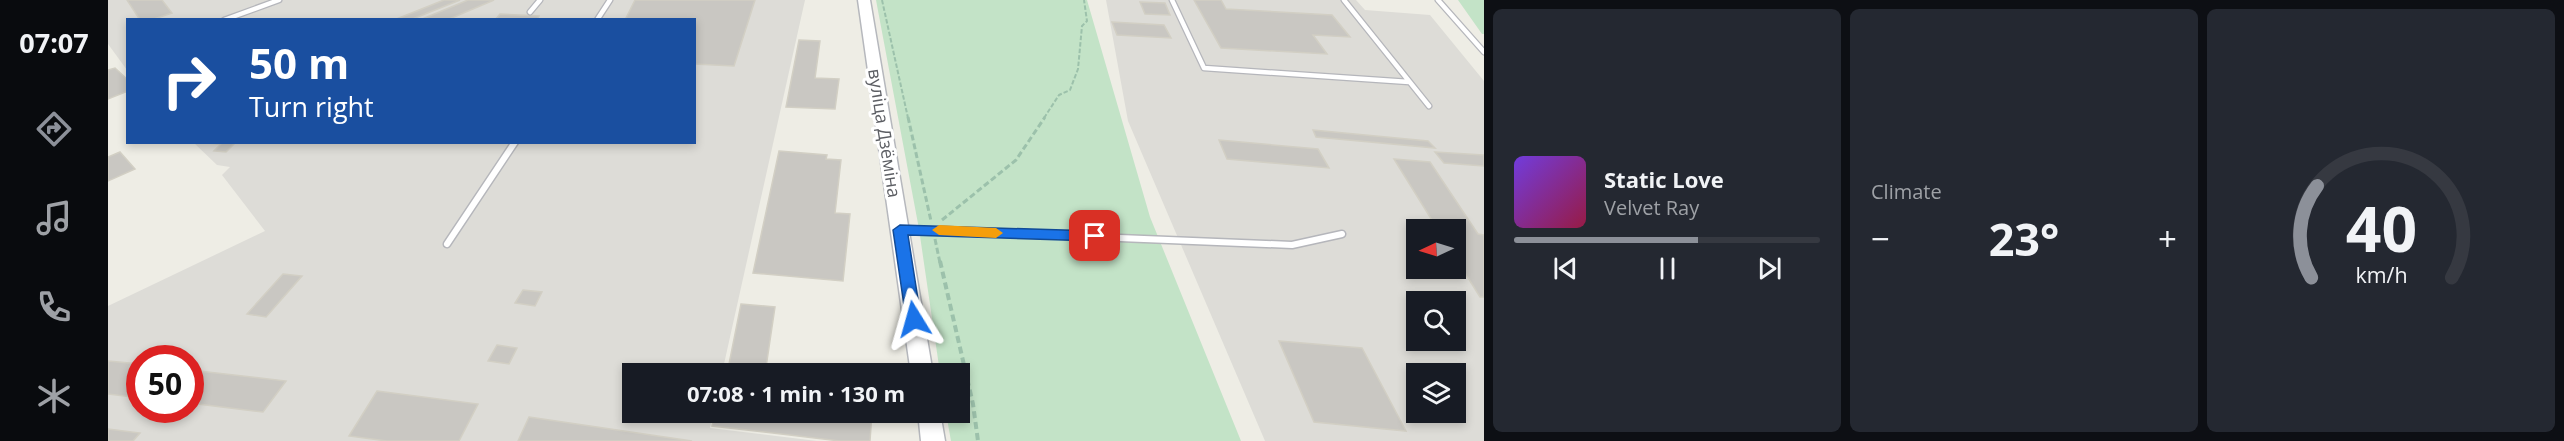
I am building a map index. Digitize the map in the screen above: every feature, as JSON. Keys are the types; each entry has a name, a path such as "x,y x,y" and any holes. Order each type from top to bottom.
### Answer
{"main road":[{"name":"вуліца Дзёміна","path":"864,0 920,363"},
{"path":"931,423 933,441"}],"lane":[{"path":"230,18 279,0"},
{"path":"530,12 540,0"},
{"path":"598,18 610,0"},
{"path":"1172,0 1204,68 1410,82"},
{"path":"1344,0 1428,106"},
{"path":"1438,0 1484,52"},
{"path":"447,244 514,144"},
{"path":"900,230 1292,245 1342,234"}],"path":[{"path":"933,230 1016,160 1059,95 1070,90 1078,69 1082,26 1087,21 1084,0"}],"shaded area":[{"path":"108,0 805,0 724,363 622,363 622,423 711,423 710,428 817,441 108,441 108,306 265,231 222,175 230,167 217,165 195,144 696,144 696,18 126,18 126,69 108,44"},
{"path":"1106,0 1356,0 1365,10 1430,15 1484,81 1484,441 1265,441 1128,121"}],"green space":[{"path":"876,0 1087,0 1150,217 1241,441 951,441 948,423 970,423 970,363 939,363 919,229"},
{"path":"1458,0 1484,0 1484,34 1482,34"}],"building":[{"path":"127,0 162,0 172,13 157,18 139,18"},
{"path":"444,0 460,0 415,18 399,18"},
{"path":"468,0 494,0 452,18 425,18"},
{"path":"635,0 755,0 734,66 696,64 696,18 626,18"},
{"path":"1194,0 1221,0 1226,9 1332,15 1350,37 1313,35 1327,54 1221,48"},
{"path":"1140,2 1165,3 1170,15 1145,14"},
{"path":"500,14 539,16 538,18 497,18"},
{"path":"1112,22 1164,25 1171,38 1117,35"},
{"path":"799,40 820,41 815,78 839,79 835,109 786,107"},
{"path":"115,68 126,78 126,92 108,99 108,70"},
{"path":"1313,130 1428,141 1435,148 1316,137"},
{"path":"1219,140 1318,149 1329,168 1227,159"},
{"path":"221,144 234,144 226,152 214,151"},
{"path":"779,151 827,155 826,159 841,160 835,213 850,214 843,281 753,273"},
{"path":"120,152 135,169 108,181 108,157"},
{"path":"1435,152 1484,155 1484,166 1444,163"},
{"path":"1394,159 1430,162 1478,234 1484,235 1484,297 1480,297 1466,275 1466,219 1431,219"},
{"path":"283,274 302,276 266,317 247,314"},
{"path":"523,290 542,292 535,306 515,303"},
{"path":"741,304 775,307 767,363 729,363"},
{"path":"1279,341 1362,348 1406,431 1314,422"},
{"path":"497,345 517,348 509,364 488,361"},
{"path":"108,361 126,363 126,396 108,394"},
{"path":"204,372 286,381 263,412 204,405"},
{"path":"377,391 478,404 459,441 387,441 349,436"},
{"path":"529,417 692,441 518,441"},
{"path":"713,423 871,423 870,441 840,441 712,426"},
{"path":"108,429 140,433 133,441 108,441"}],"slow traffic":[{"path":"939,230 996,233"}],"route":[{"path":"914,319 900,230 1095,236"}]}
